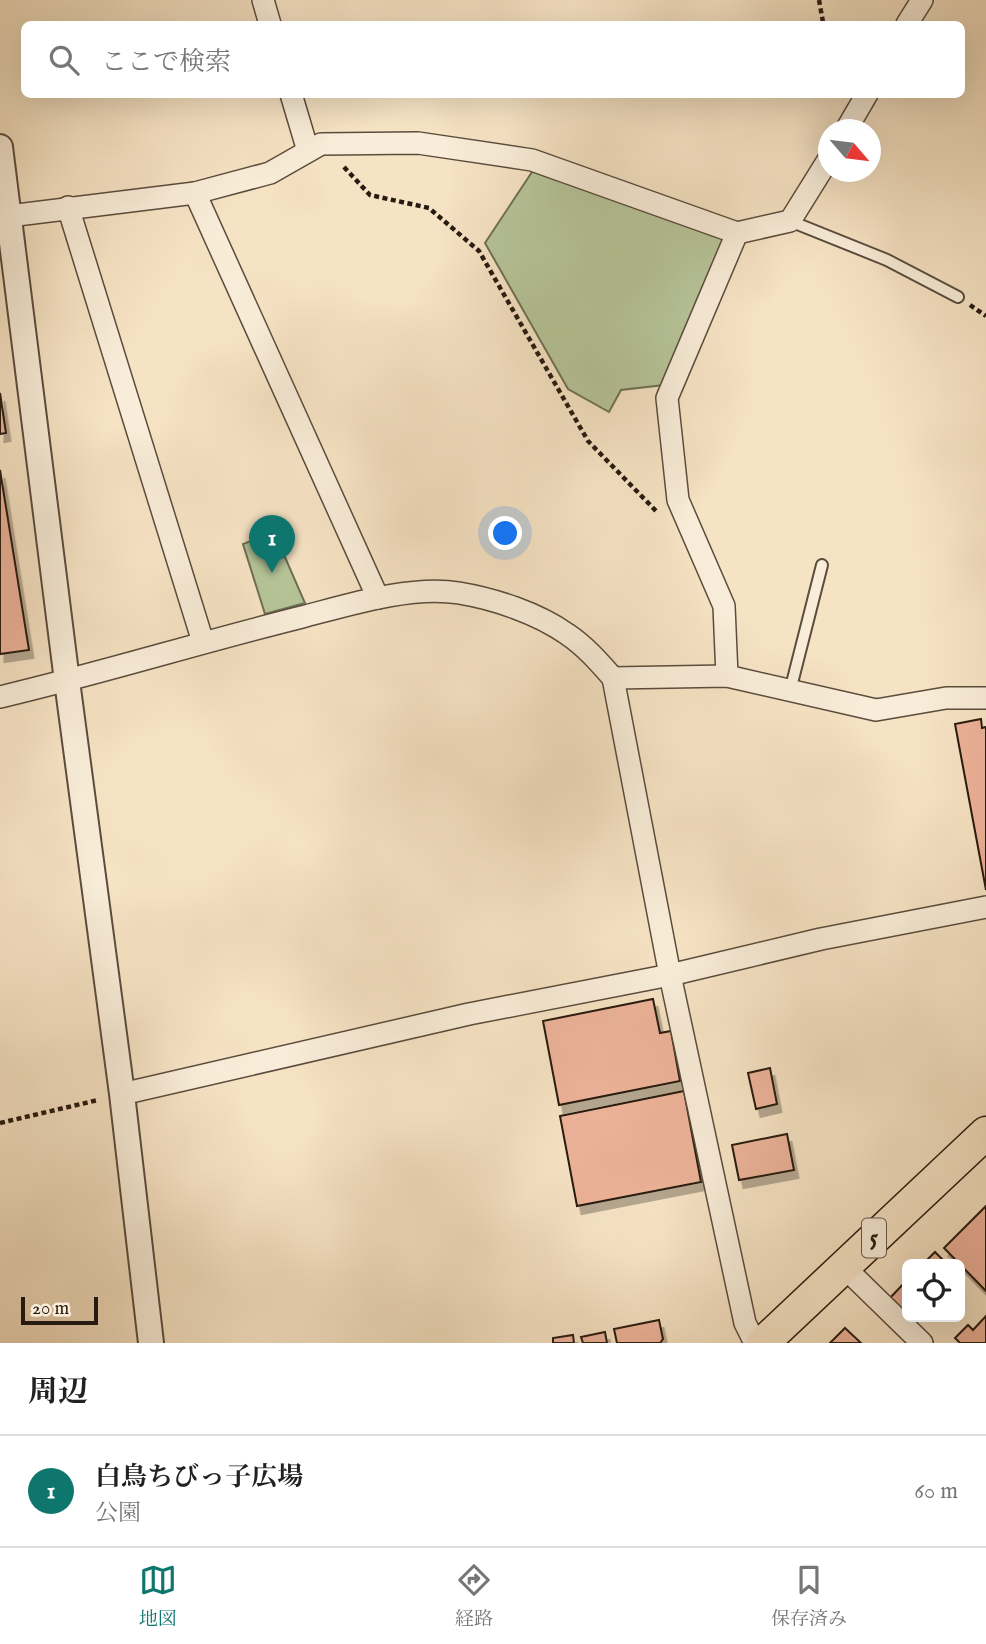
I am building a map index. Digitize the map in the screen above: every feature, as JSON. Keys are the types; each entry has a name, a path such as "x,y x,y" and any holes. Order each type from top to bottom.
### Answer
{"main road":[{"name":"5","path":"763,1343 986,1133"}],"street":[{"path":"262,0 269,21"},
{"path":"909,21 922,0"},
{"path":"293,98 314,148"},
{"path":"852,119 865,98"},
{"path":"9,216 195,193 270,173 314,148 418,143 532,160 737,233 790,220 818,176"},
{"path":"0,147 122,1094 151,1343"},
{"path":"195,193 378,598"},
{"path":"68,207 203,642"},
{"path":"727,676 724,606 678,499 667,398 737,233"},
{"path":"0,697 378,598 433,592 458,593 511,607 566,633 589,651 613,678 670,975 745,1322 755,1343"},
{"path":"613,678 727,676 876,710 946,698 986,698"},
{"path":"122,1094 469,1014 670,975 821,939 986,906"},
{"path":"844,1267 922,1343"}],"lane":[{"path":"790,220 887,260 958,297"},
{"path":"790,691 822,565"}],"path":[{"path":"819,0 823,21"},
{"path":"314,148 370,195 429,208 479,251 588,442 655,512 688,524"},
{"path":"0,1123 122,1094"}],"green space":[{"path":"534,169 724,238 664,385 621,390 609,412 568,389 485,243"},
{"path":"274,532 305,603 265,614 243,544"}],"building":[{"path":"0,393 6,433 0,434"},
{"path":"0,470 29,650 0,654"},
{"path":"981,719 982,728 986,727 986,890 955,724"},
{"path":"653,999 660,1033 671,1031 680,1081 559,1105 543,1021"},
{"path":"770,1068 777,1104 756,1109 748,1073"},
{"path":"684,1091 701,1182 577,1206 560,1116"},
{"path":"787,1134 794,1170 739,1180 732,1145"},
{"path":"986,1206 986,1291 965,1270 965,1259 955,1259 944,1248"},
{"path":"935,1252 942,1259 928,1259"},
{"path":"902,1285 902,1311 889,1299"},
{"path":"986,1316 986,1343 960,1343 955,1338 968,1325 973,1330"},
{"path":"659,1320 663,1339 660,1343 617,1343 614,1329"},
{"path":"845,1328 861,1343 830,1343"},
{"path":"605,1332 607,1343 583,1343 581,1337"},
{"path":"573,1335 574,1343 553,1343 553,1338"}],"place":[{"name":"白鳥ちびっ子広場","path":"272,573"}]}
